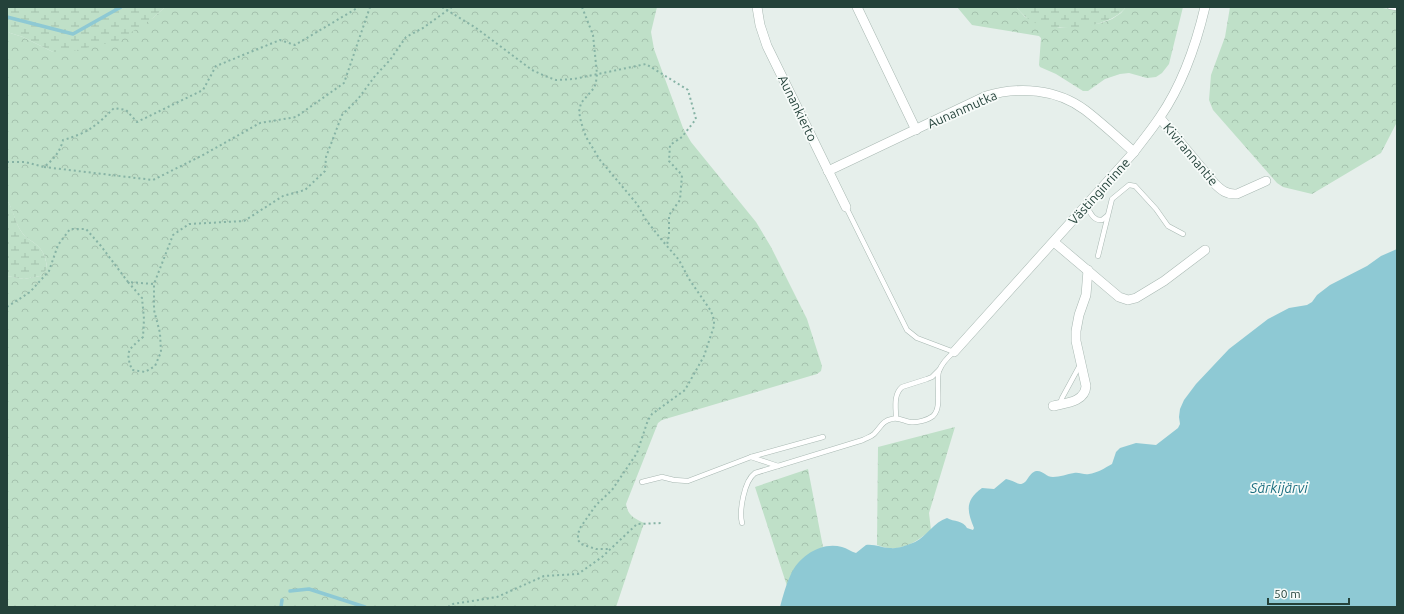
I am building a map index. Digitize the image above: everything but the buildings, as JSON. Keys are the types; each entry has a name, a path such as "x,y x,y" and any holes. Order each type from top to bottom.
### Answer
{"street":[{"name":"Aunankierto","path":"757,7 760,25 767,46 846,207"},
{"path":"857,7 916,130"},
{"name":"Västinginrinne","path":"954,352 1134,152 1160,118 1179,85 1201,24 1205,7"},
{"name":"Aunanmutka","path":"828,170 986,96 1004,92 1046,92 1059,96 1084,110 1134,152"},
{"name":"Kivirannantie","path":"1160,118 1214,183 1224,192 1237,194 1266,181"},
{"path":"1054,242 1122,299 1132,300 1164,281 1205,250"},
{"path":"1057,405 1079,398 1085,393 1086,386 1076,340 1076,331 1079,315 1086,295 1088,270"}],"lane":[{"path":"1390,7 1397,8"},
{"path":"1098,256 1112,199 1126,187 1132,185 1135,186 1168,226 1183,234"},
{"path":"1086,205 1094,218 1097,220 1102,220 1108,215"},
{"path":"846,207 907,330 917,338 954,352 932,377 927,380 902,387 899,390 896,399 896,418"},
{"path":"1057,405 1081,362"},
{"path":"742,524 740,514 743,498 751,476 778,466 863,440 874,434 885,421 896,418 914,422 925,420 934,414 938,405 939,370"},
{"path":"642,482 662,478 688,481 751,457 824,437"},
{"path":"751,457 778,466"}],"path":[{"path":"44,167 53,160 61,147 63,140 79,136 97,126 114,108 126,110 137,122 203,90 216,66 280,40 295,45 359,7"},
{"path":"7,162 26,162 44,167 152,180 203,155 260,123 296,117 344,83 370,7"},
{"path":"442,7 476,28 532,70 556,80 574,79 646,64 688,90 696,119 682,137 670,145 669,161 682,175 680,200 669,214 669,235 667,245"},
{"path":"7,307 30,292 49,271 58,245 70,230 86,229 142,298 144,319 143,337 131,347 128,358 132,370 145,372 156,366 161,352 160,333 154,310 154,284 173,236 189,224 244,221 283,196 305,190 324,171 326,157 342,115 358,99 375,76 390,60 406,37 423,28 452,7"},
{"path":"582,7 593,35 597,74 594,88 581,103 579,112 586,137 600,160 637,204 646,220 679,260 689,279 711,311 714,320 714,326 704,356 685,390 652,414 648,420 637,453 612,490 596,505 580,528 578,540 582,544 596,549 609,549"},
{"path":"128,282 154,284"},
{"path":"448,607 453,604 497,597 544,576 578,574 602,557 636,524 663,523"}],"green space":[{"path":"7,7 165,7 153,18 118,41 68,52 53,52 23,37 7,32"},
{"path":"165,7 657,7 651,32 654,49 683,128 691,142 756,222 771,247 807,319 822,366 821,371 817,374 662,420 658,423 626,504 630,514 634,518 644,523 616,607 7,607 7,276 24,279 40,276 47,268 42,250 20,230 7,200 7,32 23,37 53,52 153,18"},
{"path":"957,7 1016,7 1025,17 1060,28 1101,23 1112,19 1121,13 1126,7 1183,7 1169,64 1162,73 1156,77 1147,78 1129,73 1120,74 1105,79 1088,91 1083,91 1056,74 1040,67 1041,38 1039,36 972,25"},
{"path":"1016,7 1126,7 1119,14 1098,24 1062,28 1037,24 1027,18"},
{"path":"1230,7 1375,7 1397,10 1397,122 1381,153 1312,194 1283,187 1277,183 1213,110 1209,100 1211,75 1225,37"},
{"path":"7,200 20,230 39,247 43,254 47,269 40,276 24,279 7,276"},
{"path":"955,427 929,513 931,530 907,546 888,548 877,545 878,447"},
{"path":"808,469 823,547 800,562 787,586 755,487"}],"water":[{"name":"Särkijärvi","path":"1397,249 1397,607 780,607 791,574 795,567 805,556 819,548 834,546 856,553 866,545 887,548 900,547 919,539 942,520 947,518 961,522 967,528 973,530 974,528 969,505 973,497 982,488 994,489 1006,479 1018,484 1023,484 1033,472 1036,471 1053,477 1076,473 1092,473 1112,464 1116,452 1120,448 1136,443 1156,445 1178,428 1180,424 1180,409 1184,400 1196,384 1229,349 1268,319 1289,308 1307,305 1330,285 1367,266 1381,256"}],"waterway":[{"path":"7,17 73,34 121,7"},
{"path":"290,591 309,589 365,607"},
{"path":"281,607 282,600"}]}
